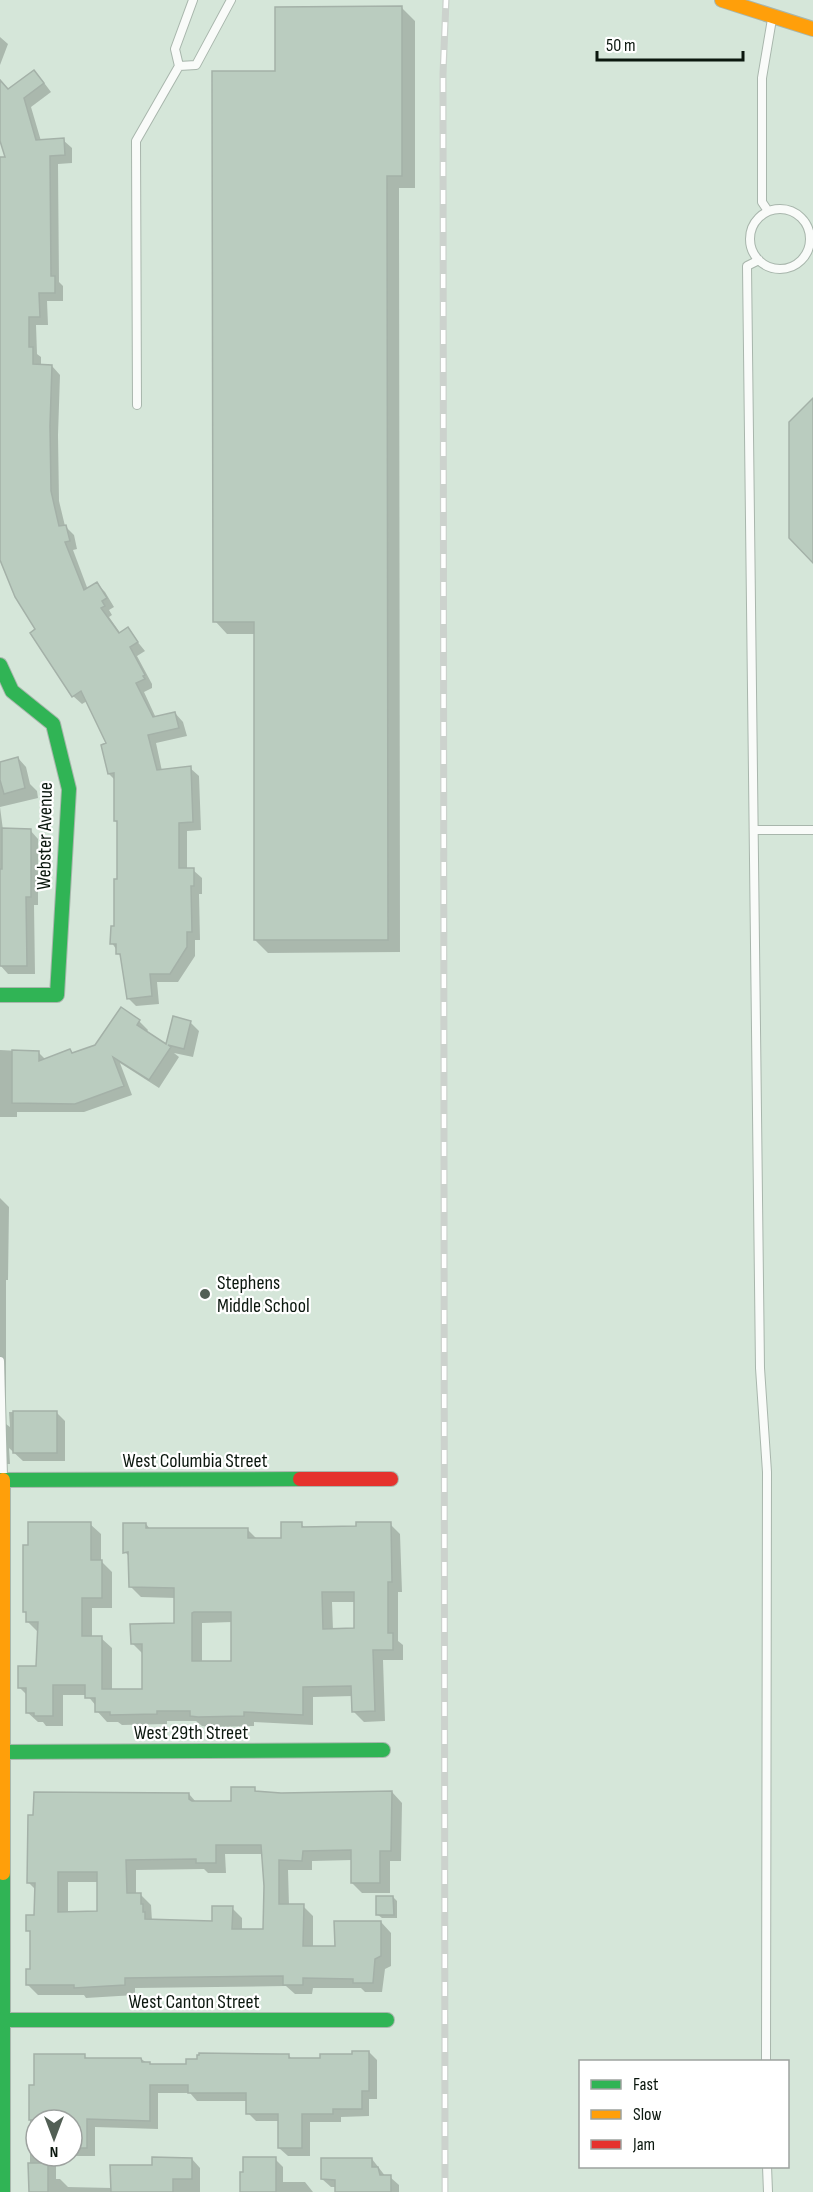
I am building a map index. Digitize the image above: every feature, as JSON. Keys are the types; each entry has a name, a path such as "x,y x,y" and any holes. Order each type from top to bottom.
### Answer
{"street":[{"path":"722,0 813,28"},
{"name":"Webster Avenue","path":"0,665 12,692 53,724 69,789 57,995 0,995"},
{"name":"West Columbia Street","path":"2,1480 391,1479"},
{"path":"2,1480 3,2192"},
{"name":"West 29th Street","path":"2,1752 383,1750"},
{"name":"West Canton Street","path":"2,2020 387,2020"}],"lane":[{"path":"137,405 136,141 179,66 175,49 193,0"},
{"path":"179,66 196,65 231,0"},
{"path":"768,212 762,202 762,78 773,15"},
{"path":"777,209 788,210 804,220 812,239 804,257 796,264 777,269 767,266 753,253 750,233 760,217 768,212 777,209"},
{"path":"759,260 747,266 755,830 759,1368 767,1472 766,2060"},
{"path":"755,830 813,830"},
{"path":"0,1361 2,1480"},
{"path":"767,2168 768,2192"}],"building":[{"path":"402,6 402,176 387,176 388,940 254,940 254,622 213,622 212,71 275,71 275,7"},
{"path":"34,70 44,83 24,98 36,140 64,138 65,155 50,156 51,276 55,276 55,293 39,293 40,317 29,317 29,347 33,347 33,364 52,365 51,491 59,526 66,525 70,541 65,542 84,590 97,582 107,598 102,601 105,606 101,608 119,633 128,627 138,642 130,647 145,679 136,683 153,717 175,712 179,728 148,735 157,770 191,766 193,822 179,823 179,868 194,868 194,886 191,886 192,932 187,932 187,947 170,974 150,974 152,996 127,999 120,954 116,954 116,944 110,944 111,926 114,926 114,879 117,879 117,821 114,821 114,773 108,774 101,745 106,743 81,691 72,697 30,633 35,629 15,597 0,560 0,157 5,157 0,141 0,80 8,89"},
{"path":"813,398 813,563 789,538 789,422"},
{"path":"18,757 25,788 4,794 0,780 0,762"},
{"path":"2,828 31,829 31,897 26,897 27,966 0,966"},
{"path":"121,1007 140,1020 137,1025 166,1044 173,1016 191,1021 184,1049 168,1045 171,1047 149,1080 113,1057 124,1086 75,1104 12,1103 12,1050 39,1051 39,1061 70,1049 72,1053 95,1045"},
{"path":"13,1411 57,1411 57,1453 13,1453"},
{"path":"28,1522 91,1522 91,1560 102,1560 102,1598 82,1598 82,1636 102,1636 102,1689 142,1689 142,1644 131,1644 130,1624 174,1623 174,1588 129,1587 128,1552 123,1553 123,1523 146,1523 146,1528 248,1528 248,1538 281,1538 281,1522 302,1522 302,1527 356,1526 356,1522 391,1522 392,1582 388,1582 388,1633 393,1633 393,1650 373,1650 375,1711 352,1712 351,1686 303,1687 303,1715 244,1712 244,1716 198,1717 190,1716 190,1711 157,1711 157,1714 110,1715 110,1712 95,1712 95,1698 85,1698 85,1685 53,1685 53,1716 34,1716 34,1713 26,1713 26,1688 18,1688 18,1666 36,1666 38,1622 26,1622 26,1612 23,1612 23,1545 28,1545","holes":["322,1592 354,1592 354,1628 323,1629","231,1612 231,1661 192,1661 192,1613"]},
{"path":"231,1787 255,1787 255,1791 281,1793 392,1791 391,1851 380,1851 380,1883 351,1883 351,1850 303,1851 302,1861 279,1860 279,1904 304,1904 303,1946 335,1946 334,1921 381,1921 381,1956 375,1959 373,1983 353,1983 353,1979 303,1978 303,1985 283,1985 283,1976 125,1978 125,1985 74,1988 74,1985 26,1985 26,1969 30,1969 30,1931 26,1931 26,1915 34,1915 35,1883 27,1883 28,1815 33,1815 34,1792 189,1793 189,1799 192,1801 231,1801","holes":["216,1845 261,1845 264,1886 263,1929 232,1929 233,1906 212,1906 212,1921 145,1919 141,1893 127,1893 126,1860 196,1859 196,1863 216,1863","58,1872 97,1872 97,1911 58,1912"]},
{"path":"376,1896 393,1896 394,1915 376,1915"},
{"path":"352,2051 369,2051 369,2091 362,2091 362,2109 333,2109 333,2114 302,2114 302,2148 278,2148 278,2114 246,2114 246,2093 188,2093 188,2085 150,2085 150,2121 87,2119 87,2148 84,2148 84,2108 29,2108 29,2085 34,2085 34,2054 85,2054 85,2058 141,2058 142,2062 150,2062 150,2064 186,2064 186,2059 197,2059 199,2053 289,2054 289,2058 320,2058 320,2054 352,2054"},
{"path":"152,2157 192,2158 192,2179 173,2179 173,2192 111,2192 110,2165 152,2165"},
{"path":"243,2157 276,2157 276,2192 240,2192"},
{"path":"321,2158 372,2158 372,2167 378,2167 380,2175 391,2175 391,2192 335,2192 335,2180 321,2179"},
{"path":"28,2168 48,2168 48,2192 29,2192"}],"railway":[{"path":"445,2192 443,74 446,0"}],"traffic: fast":[{"path":"0,665 12,691 53,724 69,789 57,995 0,995"},
{"path":"0,1480 300,1479"},
{"path":"0,1752 383,1750"},
{"path":"3,1873 3,2192"},
{"path":"0,2020 387,2020"}],"traffic: slow":[{"path":"722,0 813,29"},
{"path":"3,1480 3,1873"}],"traffic: jam":[{"path":"300,1479 391,1479"}],"place":[{"name":"Stephens Middle School","path":"205,1294"}]}
